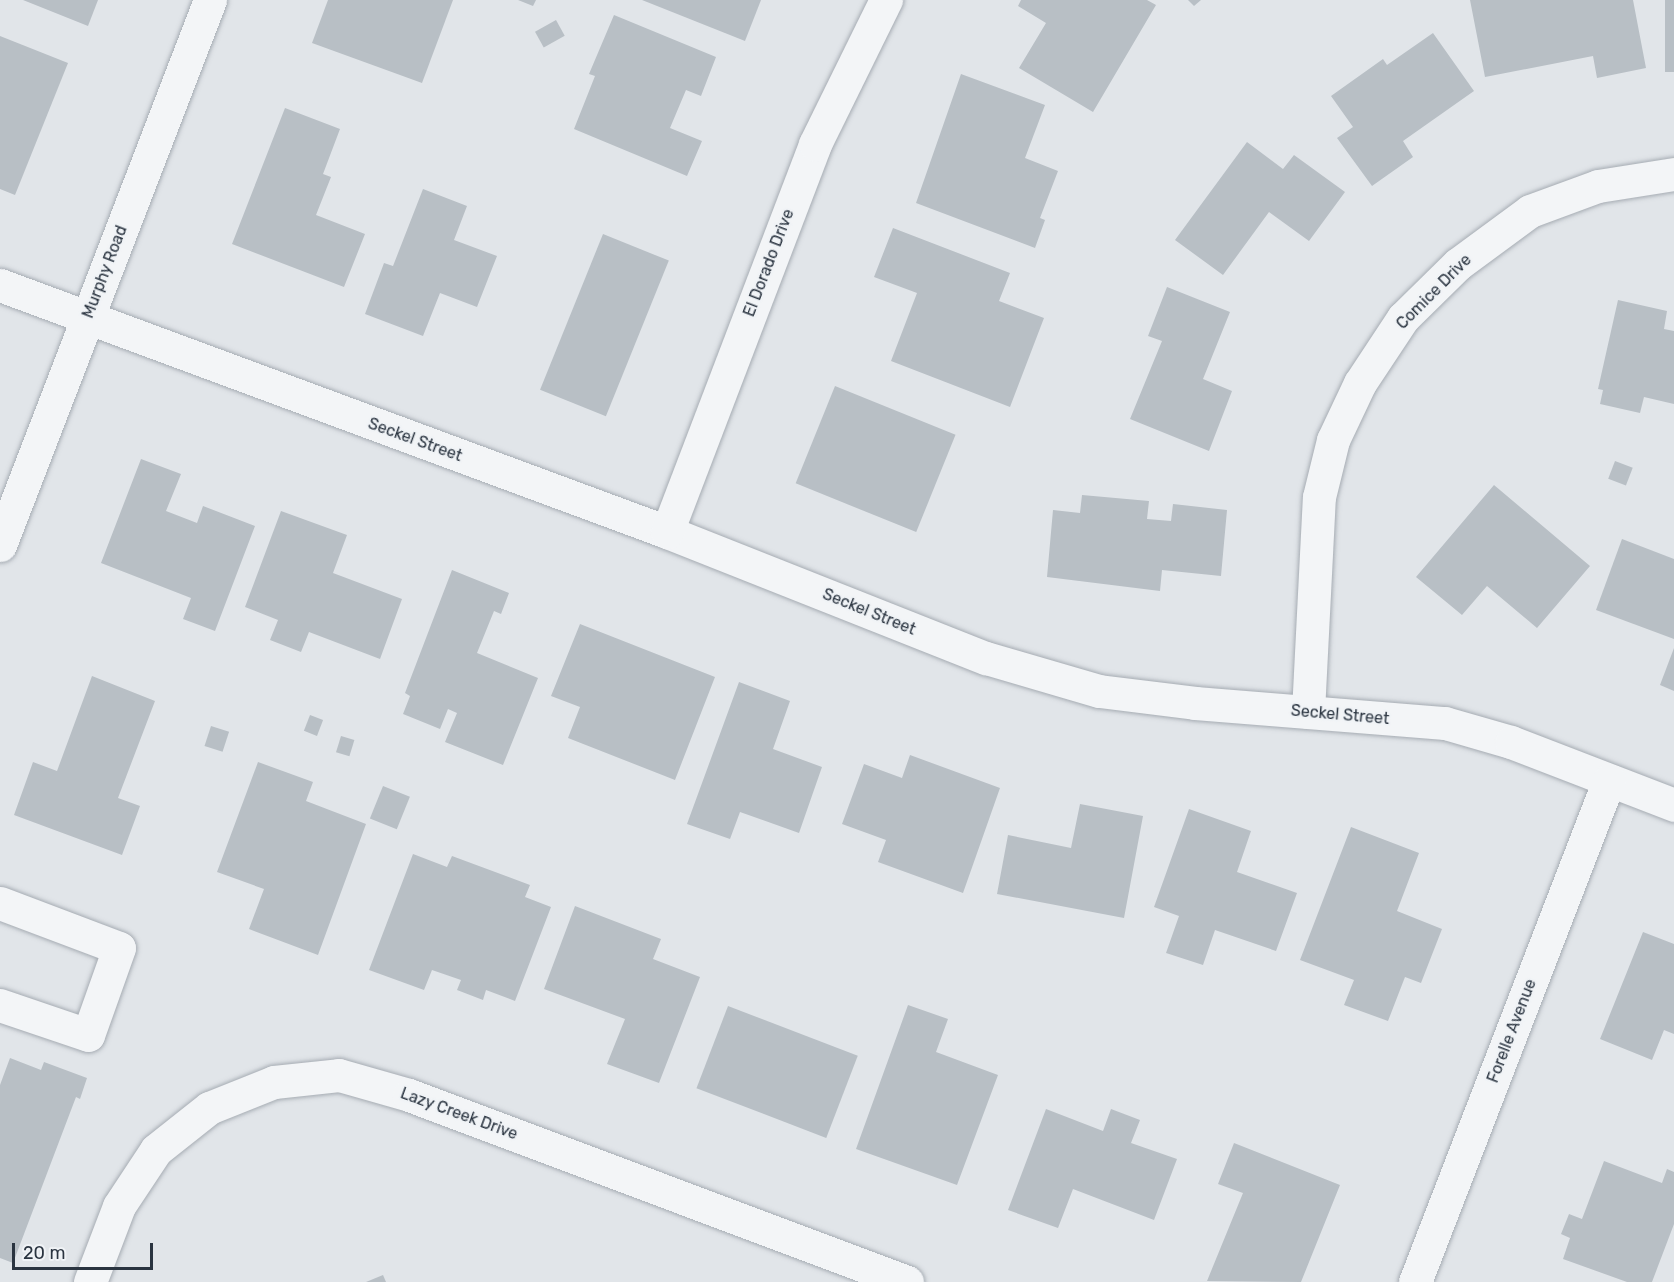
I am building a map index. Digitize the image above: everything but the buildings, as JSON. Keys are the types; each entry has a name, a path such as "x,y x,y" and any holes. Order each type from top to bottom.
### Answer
{"street":[{"name":"Murphy Road","path":"0,544 210,0"},
{"name":"El Dorado Drive","path":"667,532 815,144 886,0"},
{"name":"Comice Drive","path":"1308,712 1318,497 1333,440 1360,383 1403,318 1458,264 1530,211 1598,186 1674,174"},
{"name":"Seckel Street","path":"0,285 87,320 667,532 986,658 1088,688 1195,703 1445,723 1511,742 1674,805"},
{"name":"Forelle Avenue","path":"1415,1282 1609,780"},
{"path":"0,903 119,948 88,1035 0,1005"},
{"name":"Lazy Creek Drive","path":"90,1282 119,1206 156,1150 209,1108 274,1082 339,1075 409,1095 907,1282"}]}
